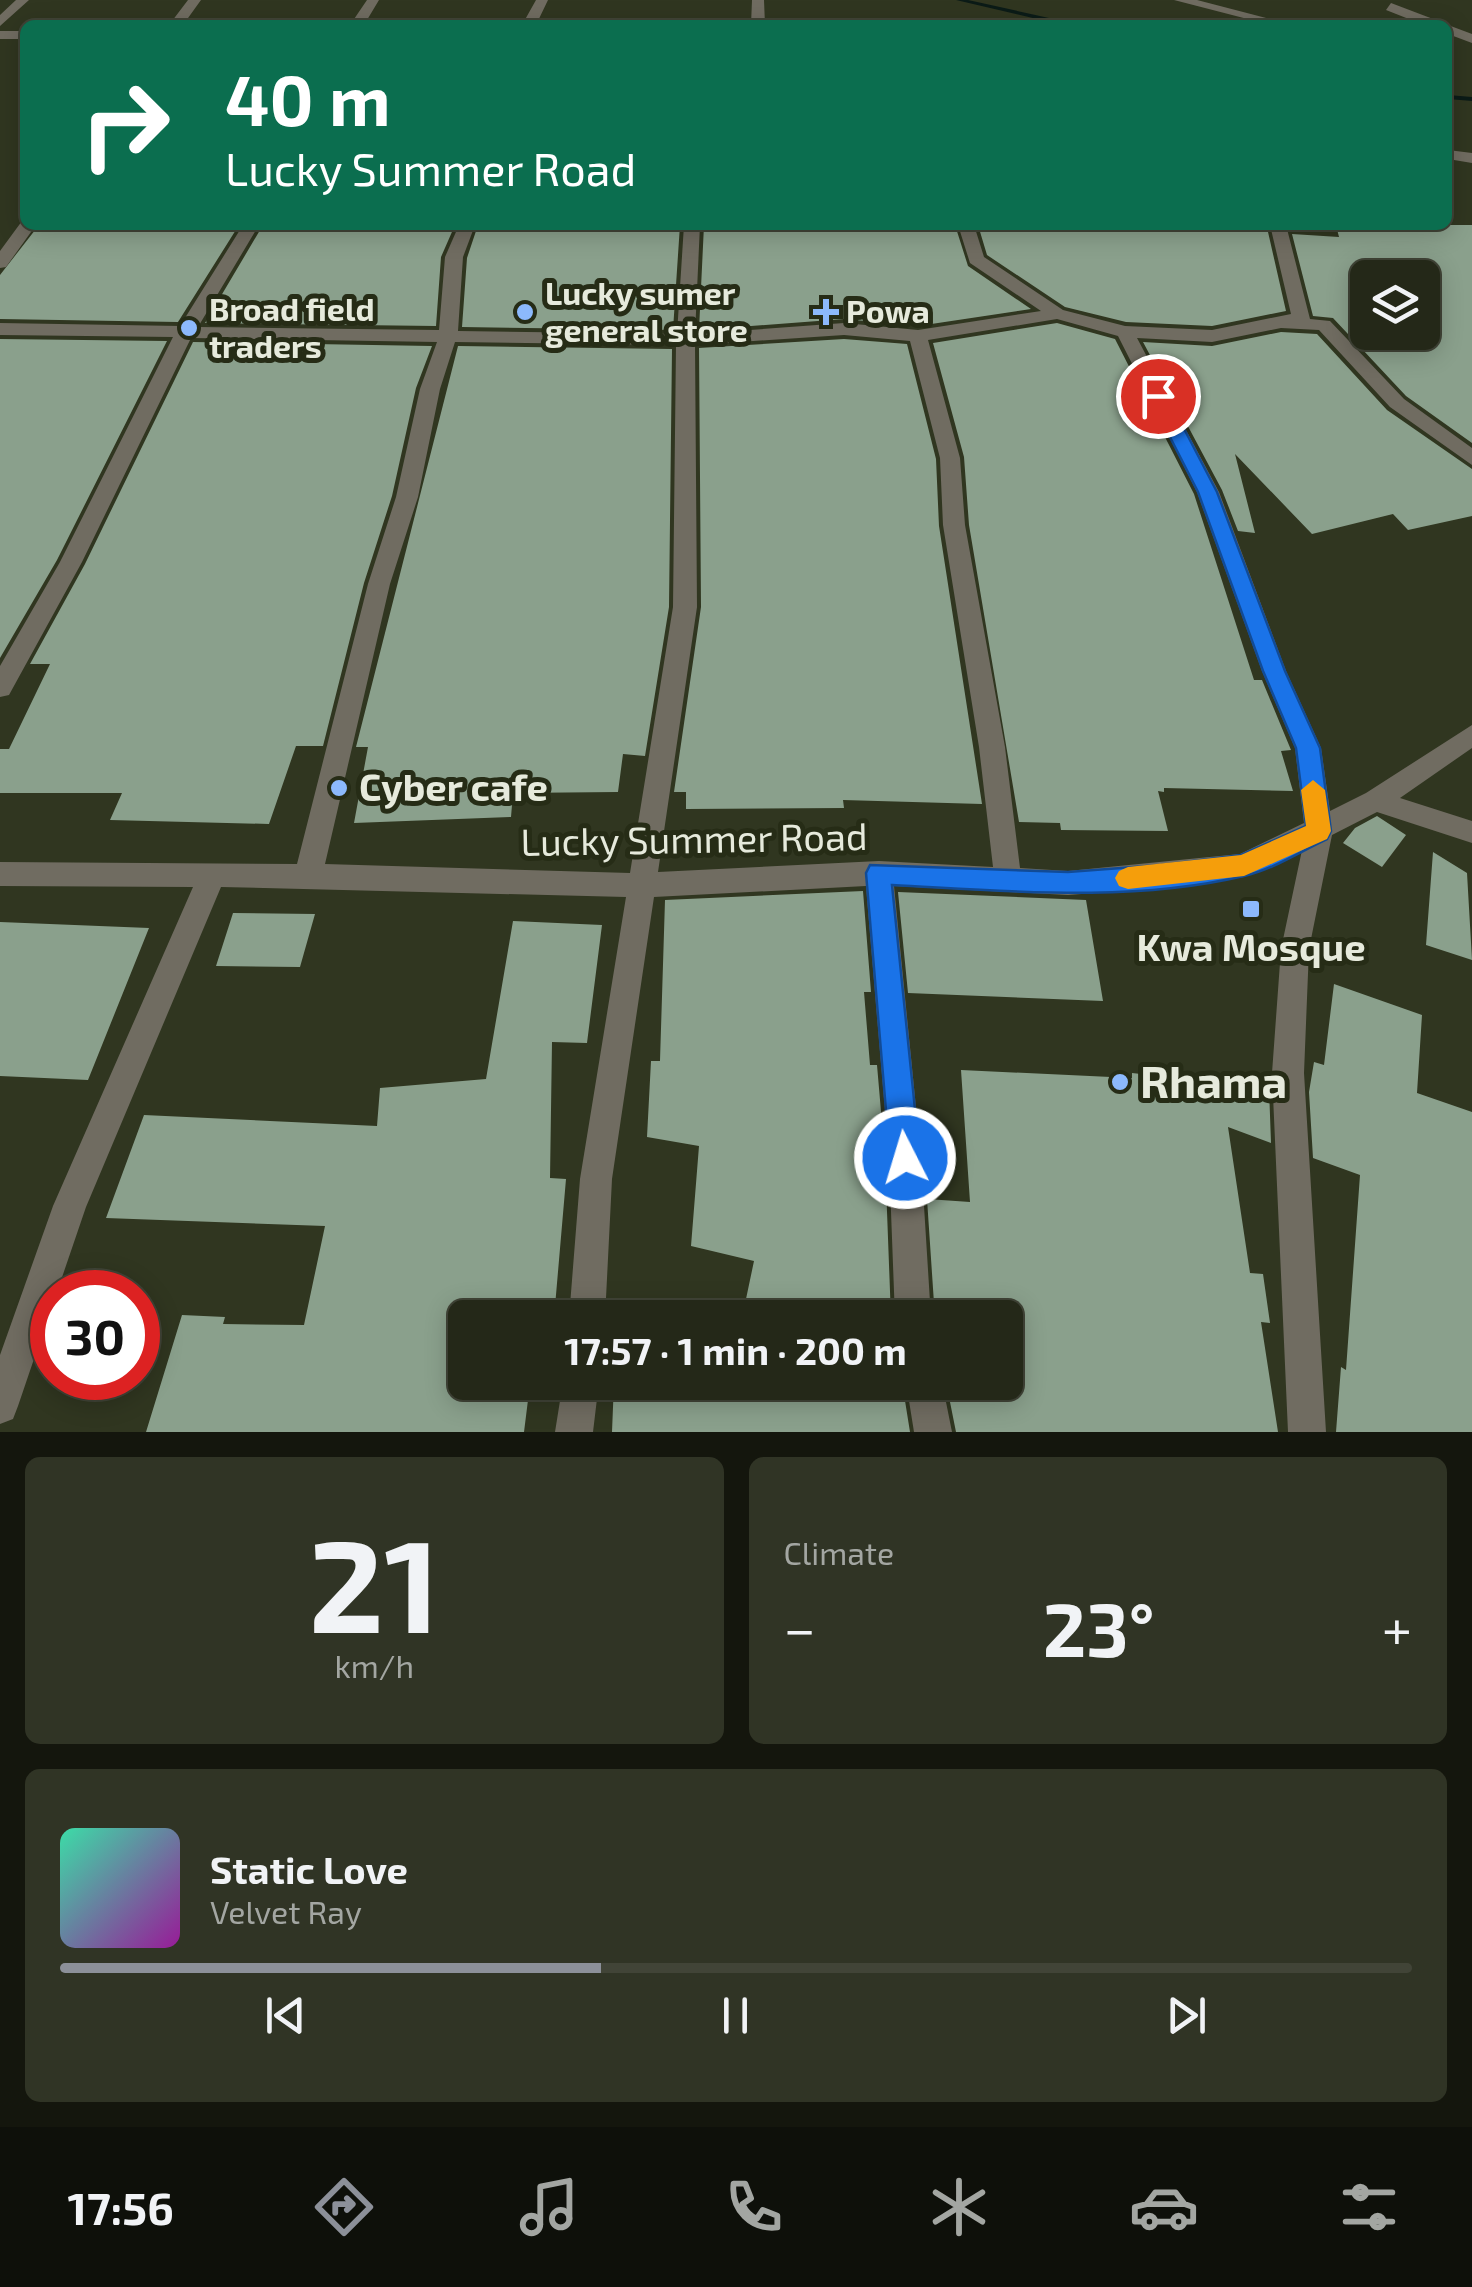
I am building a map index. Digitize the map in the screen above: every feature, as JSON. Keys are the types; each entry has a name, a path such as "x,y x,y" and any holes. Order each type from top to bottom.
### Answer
{"street":[{"path":"0,22 23,0"},
{"path":"180,20 195,0"},
{"path":"1180,0 1263,19"},
{"path":"1374,0 1423,20"},
{"path":"1390,7 1411,0"},
{"path":"0,263 24,230"},
{"path":"0,688 71,562 184,334 248,230"},
{"path":"308,876 380,584 407,497 430,389 448,336 454,258 466,230"},
{"path":"588,1300 596,1179 685,607 689,340 686,277 691,230"},
{"path":"967,230 976,259 1057,314 1125,332 1212,336 1291,320 1324,325 1348,345 1397,403 1472,458"},
{"path":"1279,230 1291,320"},
{"path":"0,329 689,340 844,329 918,336 1057,314"},
{"path":"1125,332 1208,492 1274,671 1308,748 1319,831 1295,950 1288,1072 1307,1432"},
{"path":"918,336 950,458 954,525 983,691 1008,880"},
{"name":"Lucky Summer Road","path":"0,874 308,876 643,885 783,882 879,873 1068,883 1244,866 1376,801 1472,734"},
{"path":"1376,801 1472,829"},
{"path":"1406,804 1472,829"},
{"path":"879,873 905,1158 912,1300"},
{"path":"0,1406 70,1206 212,875"},
{"path":"574,1432 579,1400"},
{"path":"927,1400 933,1432"}],"building":[{"path":"1452,225 1472,225 1472,443 1406,396 1363,350 1440,350 1440,260 1350,260 1350,336 1333,318 1313,316 1292,234 1339,237 1337,230 1452,230"},
{"path":"35,230 236,230 178,322 0,319 0,275"},
{"path":"260,230 453,230 441,257 436,326 205,323"},
{"path":"476,230 680,230 673,330 462,327 467,258"},
{"path":"704,230 957,230 968,266 1031,309 918,326 844,319 699,330"},
{"path":"980,230 1259,230 1268,232 1286,311 1212,326 1126,322 1065,307 987,255"},
{"path":"1057,323 1115,339 1194,494 1254,680 1262,680 1291,750 1281,751 1293,791 1164,788 1164,792 1158,791 1168,831 1061,830 1060,823 1019,822 969,525 964,457 933,343"},
{"path":"1281,332 1317,334 1387,410 1472,469 1472,516 1408,530 1393,514 1312,534 1235,454 1255,533 1238,531 1222,490 1143,342 1212,346"},
{"path":"0,339 167,341 57,560 0,658"},
{"path":"844,339 907,344 936,459 939,526 982,804 843,800 844,808 686,809 686,792 674,792 701,607 699,348"},
{"path":"193,342 432,346 416,388 392,496 364,583 323,746 296,746 269,824 110,820 122,793 0,793 0,749 9,749 50,664 30,664 85,564"},
{"path":"458,346 672,349 669,607 645,756 623,754 618,792 513,793 511,817 354,823 368,747 356,747"},
{"path":"1377,816 1406,835 1382,867 1343,843 1355,828"},
{"path":"1433,852 1467,873 1472,960 1426,945"},
{"path":"863,891 871,992 864,992 870,1065 877,1065 885,1158 890,1300 746,1300 754,1261 691,1246 699,1146 647,1137 651,1061 660,1061 665,900"},
{"path":"898,892 1086,900 1103,1001 908,993"},
{"path":"233,913 315,914 300,967 216,966"},
{"path":"513,921 602,925 587,1043 552,1042 550,1178 566,1179 556,1300 448,1300 448,1400 528,1400 524,1432 146,1432 156,1400 160,1400 160,1386 182,1315 225,1317 223,1324 304,1325 325,1226 106,1218 144,1115 377,1126 380,1088 486,1079"},
{"path":"0,922 149,928 88,1080 0,1076"},
{"path":"1334,984 1422,1015 1417,1093 1472,1112 1472,1432 1336,1432 1341,1367 1346,1370 1360,1175 1313,1158 1309,1092 1314,1062 1324,1065"},
{"path":"961,1070 1132,1078 1132,1073 1269,1088 1271,1143 1228,1127 1250,1273 1263,1274 1270,1323 1261,1322 1278,1432 956,1432 950,1400 1023,1400 1023,1300 934,1300 927,1199 970,1202"},
{"path":"613,1400 905,1400 910,1432 612,1432"}],"waterway":[{"path":"959,0 1049,20"},
{"path":"1452,97 1472,99"}],"slow traffic":[{"path":"1128,878 1244,866 1319,831 1313,790"}],"place":[{"name":"Lucky sumer general store","path":"525,312"},
{"name":"Powa","path":"826,312"},
{"name":"Broad field traders","path":"189,328"},
{"name":"Cyber cafe","path":"339,788"},
{"name":"Kwa Mosque","path":"1251,909"},
{"name":"Rhama","path":"1120,1082"}],"route":[{"path":"905,1158 879,873 1068,883 1161,876 1244,866 1319,831 1308,748 1274,671 1208,492 1158,396"}]}
